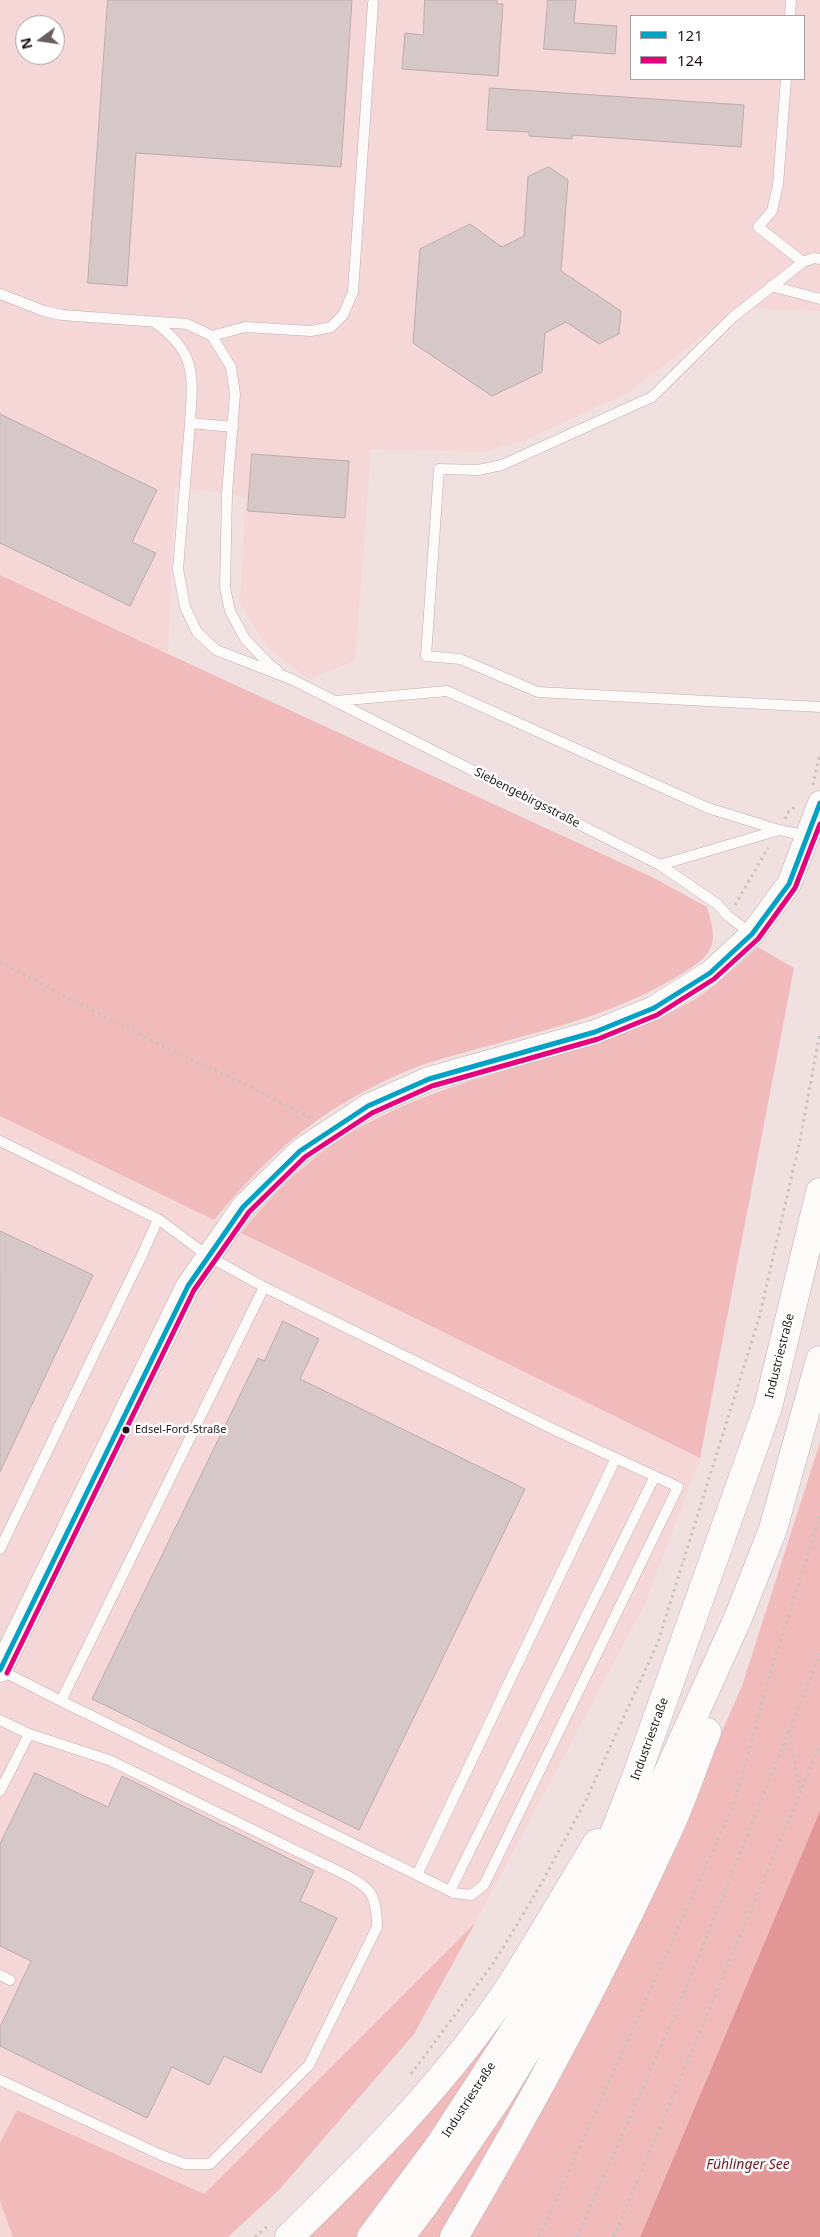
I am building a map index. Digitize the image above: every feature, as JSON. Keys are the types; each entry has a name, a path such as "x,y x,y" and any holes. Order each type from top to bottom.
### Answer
{"highway":[{"name":"Industriestraße","path":"371,2237 441,2143 523,2018 592,1890 636,1777 768,1408 820,1192"},
{"name":"Industriestraße","path":"400,2237 499,2096 537,2034 601,1920 738,1618 773,1529 820,1360"},
{"path":"454,2237 524,2116 580,2011 667,1833 719,1700 738,1618"},
{"path":"289,2237 400,2127 463,2050 510,1986 636,1777"}],"street":[{"path":"0,1670 188,1286 243,1207 300,1151 368,1106 428,1079 595,1032 654,1008 710,974 752,934 789,884 808,836 810,799"}],"lane":[{"path":"790,15 791,0"},
{"path":"212,336 245,327 311,331 331,327 343,315 353,292 373,3"},
{"path":"786,80 778,185 772,211 758,227 803,262"},
{"path":"820,258 803,262 733,317 652,397 502,465 478,470 439,469 426,656 460,660 538,692 820,707"},
{"path":"772,286 820,299"},
{"path":"0,294 44,311 62,315 187,324 212,336 231,366 235,394 224,558 225,588 228,603 230,611 245,639 269,664 290,679"},
{"path":"153,322 170,333 181,346 188,358 192,384 178,569 185,607 197,632 216,650 290,679"},
{"path":"190,423 233,427"},
{"name":"Siebengebirgsstraße","path":"290,679 660,865 717,904 728,916 752,934"},
{"path":"334,701 447,692 708,808 779,830 808,836"},
{"path":"660,865 779,830"},
{"path":"0,1141 158,1219 208,1256 264,1287 678,1488 484,1885 471,1895 450,1891 416,1875 0,1670"},
{"path":"0,1548 158,1219"},
{"path":"61,1701 264,1287"},
{"path":"416,1875 616,1458"},
{"path":"450,1891 655,1476"},
{"path":"0,1720 29,1734 109,1760 363,1883 370,1891 377,1908 377,1927 309,2065 210,2164 185,2164 161,2155 0,2080"},
{"path":"0,1792 29,1734"},
{"path":"0,1975 10,1980"}],"path":[{"path":"728,916 789,811 810,799 820,753"},
{"path":"0,962 146,1038 320,1122"},
{"path":"539,2237 735,1801 769,1677 820,1516"},
{"path":"577,2237 677,2010 820,1654"},
{"path":"792,1724 792,1745 799,1774 800,1792"},
{"path":"614,2237 820,1745"}],"shaded area":[{"path":"0,0 820,0 820,311 737,307 726,318 628,393 525,440 485,452 371,449 355,661 309,679 268,648 240,603 246,497 175,486 168,654 0,575"},
{"path":"0,575 652,877 707,907 713,935 709,951 701,960 683,973 654,990 624,1003 560,1026 423,1065 365,1091 301,1132 248,1181 214,1220 0,1116"},
{"path":"758,947 794,968 700,1458 241,1233 300,1170 334,1143 372,1121 450,1088 613,1037 652,1021 690,1002 708,990"},
{"path":"0,1116 700,1458 645,1604 475,1923 162,2237 0,2237"},
{"path":"820,1442 820,1811 640,2237 464,2237 643,1909 742,1686"},
{"path":"619,1918 443,2237 409,2237"},
{"path":"475,1923 414,2034 279,2190 228,2237 13,2237 0,2201 0,2143 17,2110 204,2194"},
{"path":"532,1985 363,2237 302,2237 488,2029"}],"water":[{"name":"Fühlinger See","path":"820,1811 820,2237 640,2237"}],"building":[{"path":"108,0 352,0 341,167 136,153 127,286 88,283"},
{"path":"425,0 497,0 497,4 503,4 498,76 402,69 405,33 423,35"},
{"path":"548,0 576,0 574,23 617,26 615,54 544,49"},
{"path":"490,88 744,105 741,147 572,135 572,139 529,136 529,132 487,130"},
{"path":"549,167 568,180 561,271 621,311 619,334 599,344 566,322 545,333 542,372 492,396 413,343 420,249 470,224 502,247 524,236 528,177"},
{"path":"0,414 157,490 132,542 156,553 130,606 0,543"},
{"path":"252,454 349,461 345,518 248,511"},
{"path":"0,1231 93,1275 0,1472"},
{"path":"283,1321 319,1339 300,1379 525,1489 359,1830 92,1699 258,1358 264,1361"},
{"path":"35,1773 108,1807 122,1776 314,1871 300,1901 337,1918 261,2073 224,2056 209,2085 172,2067 147,2118 0,2046 0,2027 31,1961 0,1946 0,1844"}],"transit line":[{"name":"121","path":"0,1670 188,1286 243,1207 300,1151 368,1106 429,1079 595,1032 654,1008 710,973 752,934 789,884 820,803"},
{"name":"124","path":"7,1673 194,1290 249,1212 305,1157 372,1113 432,1086 598,1039 657,1015 714,979 758,939 795,888 820,824"}],"place":[{"name":"Edsel-Ford-Straße","path":"126,1430"}]}
